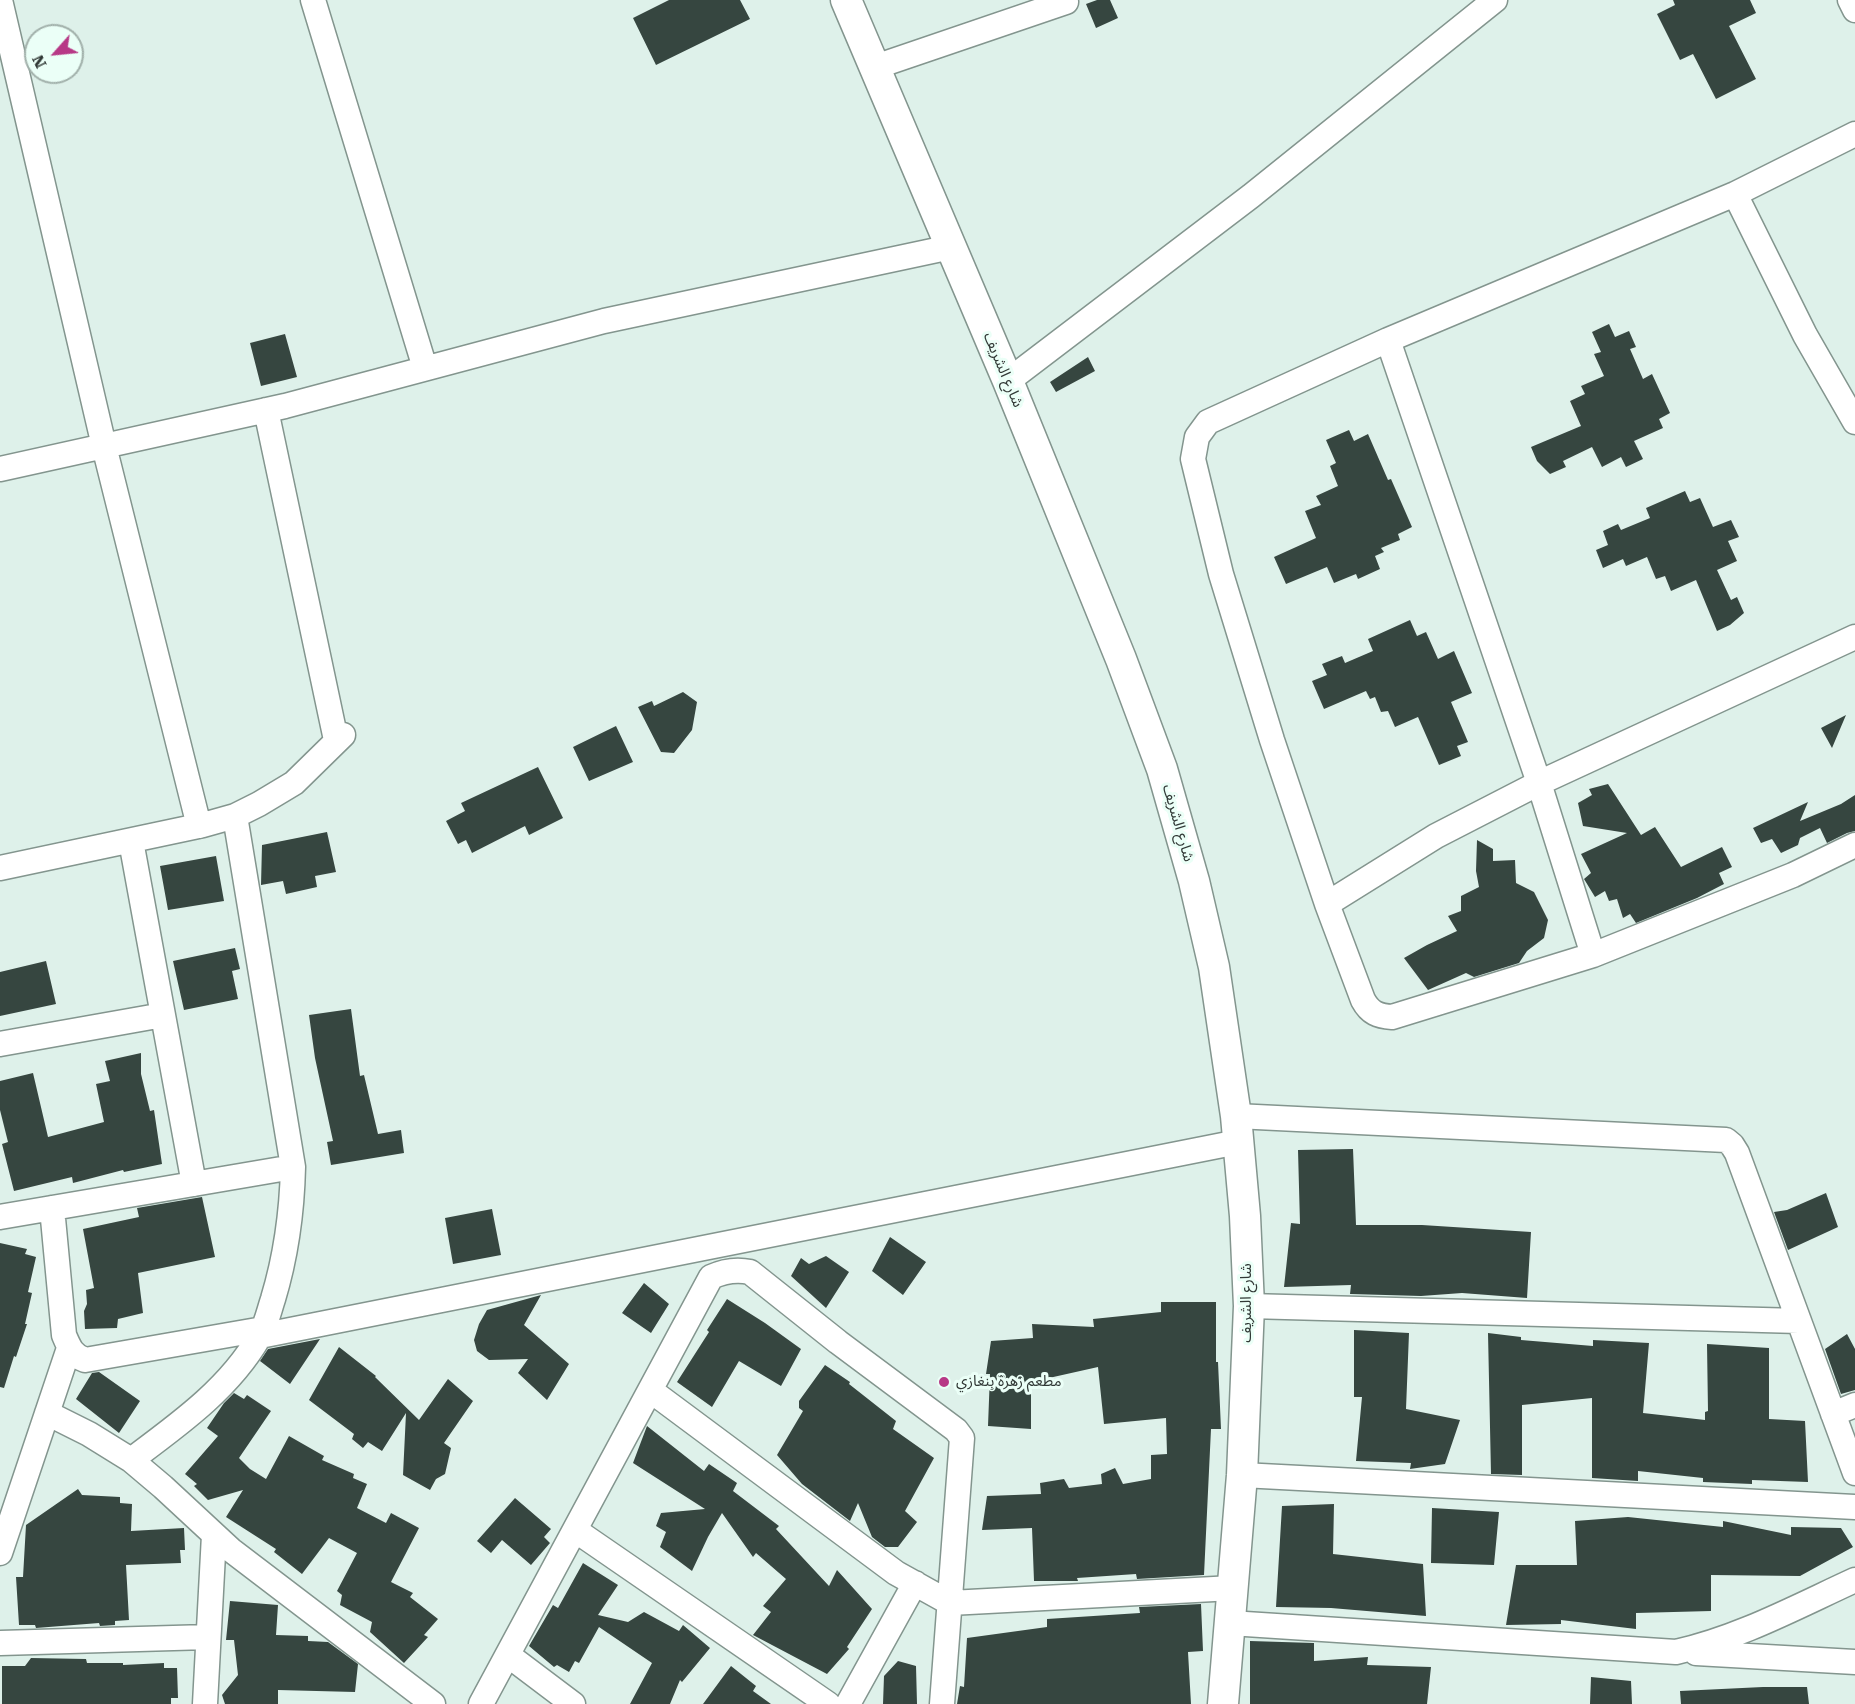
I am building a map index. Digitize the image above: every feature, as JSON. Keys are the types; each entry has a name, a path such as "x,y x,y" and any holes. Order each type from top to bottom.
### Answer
{"main road":[{"name":"شارع الشريف","path":"846,0 1008,381 1121,659 1162,769 1194,881 1214,967 1237,1129 1245,1216 1248,1306 1242,1475 1223,1704"}],"street":[{"path":"0,0 104,446 199,826"},
{"path":"313,0 425,368"},
{"path":"1008,381 1251,196 1495,0"},
{"path":"1850,0 1855,10"},
{"path":"874,67 1066,2"},
{"path":"1855,134 1735,194 1388,340 1208,422 1197,437 1193,459 1221,574 1272,740 1327,903 1363,1000 1368,1009 1380,1017 1392,1017 1593,955 1793,875 1855,845"},
{"path":"1735,194 1805,335 1849,396 1855,422"},
{"path":"0,469 266,410 604,321 951,247"},
{"path":"1388,340 1539,783 1593,955"},
{"path":"0,868 199,826 235,816 294,783 340,738 266,410"},
{"path":"1327,903 1436,836 1539,783 1855,637"},
{"path":"131,1460 181,1423 238,1368 262,1333 282,1268 292,1201 294,1167 235,816"},
{"path":"131,841 194,1184"},
{"path":"0,1044 163,1015"},
{"path":"52,1208 64,1335 69,1348 76,1356 85,1360 262,1333 1237,1129 1726,1140 1737,1153 1799,1321 1844,1409 1855,1473"},
{"path":"0,1217 294,1167"},
{"path":"481,1704 711,1277 731,1270 750,1272 961,1436 962,1457 942,1704"},
{"path":"1248,1306 1799,1321"},
{"path":"0,1553 69,1348"},
{"path":"650,1390 896,1573 950,1603 1233,1588"},
{"path":"47,1413 89,1434 131,1460 241,1557 433,1704"},
{"path":"1242,1475 1855,1507"},
{"path":"575,1530 828,1704"},
{"path":"205,1704 214,1535"},
{"path":"1676,1652 1705,1646 1735,1635 1855,1580"},
{"path":"848,1704 915,1583"},
{"path":"1230,1623 1855,1662"},
{"path":"0,1643 208,1637"},
{"path":"508,1654 573,1704"}],"building":[{"path":"669,0 740,0 750,19 656,65 633,18"},
{"path":"1097,0 1110,0 1118,18 1096,28 1086,4"},
{"path":"1673,0 1750,0 1756,13 1729,26 1756,79 1716,99 1693,54 1680,60 1657,14 1675,5"},
{"path":"1609,324 1615,337 1629,331 1636,347 1630,349 1643,379 1652,374 1670,413 1659,419 1663,428 1634,441 1643,459 1626,467 1621,457 1602,467 1592,447 1563,461 1566,467 1550,474 1537,461 1531,447 1581,426 1570,401 1585,394 1581,386 1604,376 1594,354 1601,352 1592,332"},
{"path":"285,334 297,377 261,386 250,343"},
{"path":"1088,357 1095,371 1056,392 1050,382"},
{"path":"1349,430 1354,441 1368,434 1412,527 1398,534 1400,540 1381,548 1384,552 1375,556 1380,569 1358,579 1356,574 1334,583 1327,567 1286,584 1274,557 1316,538 1305,511 1321,505 1316,496 1338,486 1330,466 1336,463 1326,440"},
{"path":"1685,491 1690,502 1700,498 1713,527 1731,520 1739,537 1728,541 1737,561 1717,570 1731,600 1737,597 1744,613 1730,625 1717,631 1696,580 1671,591 1665,576 1656,579 1647,557 1626,566 1623,559 1603,568 1596,550 1608,545 1603,531 1618,524 1621,530 1650,518 1646,508"},
{"path":"1410,620 1417,636 1426,632 1438,659 1454,651 1472,693 1451,702 1468,742 1457,746 1461,756 1439,765 1418,717 1395,727 1388,711 1381,712 1375,697 1370,699 1366,691 1324,709 1312,681 1327,675 1322,664 1342,656 1345,663 1373,651 1368,639"},
{"path":"683,692 697,702 692,730 674,753 661,752 638,707 652,701 654,706"},
{"path":"1846,715 1832,748 1821,728"},
{"path":"616,726 633,762 589,781 573,747"},
{"path":"538,767 563,818 529,835 525,826 472,853 466,840 458,844 446,821 465,811 461,803"},
{"path":"1608,784 1641,835 1655,827 1681,867 1722,847 1732,867 1719,873 1724,884 1697,898 1636,923 1630,914 1623,918 1617,899 1609,901 1605,891 1595,897 1584,879 1591,873 1581,854 1627,833 1583,826 1578,803 1592,795 1589,789"},
{"path":"1855,795 1855,831 1827,843 1820,828 1800,838 1798,845 1781,853 1772,839 1761,843 1753,828 1808,802 1800,821 1841,804"},
{"path":"327,832 336,872 315,876 317,887 286,894 283,881 261,885 262,845"},
{"path":"1477,840 1493,849 1493,861 1515,860 1516,883 1534,892 1548,920 1544,938 1527,951 1519,963 1474,977 1466,973 1428,990 1404,958 1457,931 1448,916 1461,911 1461,896 1479,887 1476,871"},
{"path":"216,856 224,901 168,910 160,866"},
{"path":"235,948 240,969 232,971 238,999 184,1010 173,961"},
{"path":"46,961 56,1004 0,1016 0,972"},
{"path":"351,1009 360,1076 364,1075 378,1134 401,1130 404,1153 331,1165 327,1142 333,1141 315,1058 309,1015"},
{"path":"141,1053 141,1074 150,1111 154,1110 162,1164 124,1172 123,1170 73,1183 72,1177 14,1191 2,1144 8,1142 0,1110 0,1081 33,1073 48,1137 104,1122 96,1084 110,1081 105,1061"},
{"path":"1353,1149 1356,1225 1422,1225 1531,1232 1527,1298 1462,1293 1421,1296 1350,1294 1351,1285 1284,1287 1291,1223 1300,1224 1298,1150"},
{"path":"1826,1193 1838,1227 1788,1250 1774,1212 1787,1210"},
{"path":"202,1197 215,1257 138,1273 143,1313 118,1319 117,1328 85,1329 86,1290 94,1288 83,1229 139,1217 137,1208"},
{"path":"492,1209 501,1255 453,1264 445,1218"},
{"path":"890,1237 926,1262 903,1295 872,1271"},
{"path":"0,1243 27,1249 25,1254 36,1257 28,1292 32,1293 25,1324 27,1324 4,1388 0,1387"},
{"path":"826,1256 849,1272 826,1308 791,1276 801,1258 809,1264"},
{"path":"644,1283 669,1304 651,1333 622,1313"},
{"path":"541,1295 524,1325 569,1364 547,1400 518,1373 528,1359 489,1360 477,1351 474,1340 487,1310"},
{"path":"727,1299 801,1349 781,1386 739,1361 712,1407 677,1382"},
{"path":"1161,1302 1216,1302 1216,1362 1218,1362 1221,1429 1211,1429 1204,1575 1137,1579 1136,1574 1077,1578 1078,1581 1034,1581 1032,1528 982,1530 987,1496 1041,1494 1040,1483 1064,1479 1069,1488 1102,1484 1101,1474 1115,1468 1123,1484 1151,1479 1151,1455 1167,1454 1166,1418 1104,1424 1098,1367 1031,1382 1031,1429 988,1426 990,1374 986,1374 991,1341 1033,1338 1032,1324 1094,1327 1093,1319 1161,1312"},
{"path":"1354,1330 1409,1333 1406,1409 1460,1420 1445,1464 1410,1469 1411,1463 1356,1461 1362,1397 1354,1397"},
{"path":"1488,1333 1521,1337 1521,1340 1593,1346 1593,1340 1649,1343 1643,1413 1705,1420 1705,1412 1708,1411 1707,1344 1769,1348 1769,1419 1805,1421 1808,1482 1752,1480 1752,1484 1703,1482 1703,1478 1638,1471 1638,1481 1592,1478 1592,1398 1522,1405 1522,1475 1491,1474"},
{"path":"1847,1334 1855,1349 1855,1390 1841,1394 1825,1349"},
{"path":"320,1339 290,1384 260,1361 268,1349"},
{"path":"339,1347 376,1376 419,1420 448,1379 473,1401 444,1443 451,1448 445,1474 436,1479 430,1490 403,1475 406,1413 382,1451 368,1442 363,1448 352,1439 354,1434 309,1400"},
{"path":"825,1365 850,1382 849,1384 896,1421 893,1429 934,1458 905,1511 917,1522 898,1547 885,1547 872,1537 858,1503 850,1521 802,1484 777,1455 803,1411 799,1408 799,1401"},
{"path":"99,1372 140,1401 119,1433 76,1399 92,1373"},
{"path":"234,1393 244,1399 247,1395 271,1411 239,1458 250,1469 266,1479 289,1436 324,1456 322,1460 354,1474 353,1478 367,1484 357,1508 386,1523 391,1513 419,1528 391,1582 413,1593 410,1597 438,1619 424,1635 428,1637 404,1663 370,1632 372,1622 340,1605 342,1595 337,1591 357,1553 329,1538 302,1574 274,1552 276,1549 226,1517 243,1490 208,1500 194,1486 197,1484 185,1474 218,1436 207,1428 224,1403"},
{"path":"647,1426 704,1471 709,1464 737,1483 733,1491 779,1526 776,1529 829,1586 837,1570 872,1609 847,1647 849,1649 827,1674 753,1635 771,1612 763,1606 786,1579 756,1553 753,1557 722,1513 692,1571 660,1547 666,1532 656,1526 661,1513 705,1509 633,1463"},
{"path":"78,1489 82,1495 120,1497 120,1503 132,1504 131,1531 184,1528 185,1550 180,1550 181,1563 126,1565 129,1620 115,1621 115,1625 100,1626 99,1623 36,1628 35,1625 19,1625 16,1577 23,1577 26,1525"},
{"path":"515,1498 551,1529 544,1537 550,1543 531,1565 502,1540 491,1553 477,1541"},
{"path":"1334,1504 1333,1554 1423,1564 1426,1616 1331,1608 1276,1607 1282,1506"},
{"path":"1432,1508 1499,1512 1494,1565 1431,1563"},
{"path":"1628,1517 1723,1527 1723,1521 1791,1535 1791,1527 1841,1528 1853,1547 1800,1576 1711,1575 1711,1611 1636,1613 1636,1629 1561,1620 1561,1624 1506,1625 1516,1565 1577,1565 1575,1521"},
{"path":"583,1563 618,1585 598,1615 628,1622 644,1612 679,1631 683,1625 710,1648 682,1682 680,1680 670,1704 630,1704 652,1663 599,1627 579,1663 575,1661 569,1672 557,1665 554,1667 529,1646 553,1605 558,1608"},
{"path":"230,1601 278,1605 276,1635 308,1636 308,1641 328,1642 358,1664 355,1692 278,1690 278,1704 225,1704 222,1695 238,1675 234,1640 226,1640"},
{"path":"1201,1604 1203,1651 1188,1652 1191,1704 957,1704 960,1686 964,1687 967,1638 1047,1627 1047,1619 1140,1613 1139,1607"},
{"path":"1250,1641 1314,1643 1314,1661 1368,1657 1367,1665 1431,1667 1427,1704 1250,1704"},
{"path":"31,1658 86,1659 87,1663 123,1663 123,1665 164,1663 164,1668 177,1668 178,1698 171,1698 171,1704 2,1704 2,1666 25,1666"},
{"path":"898,1661 916,1666 917,1704 883,1704 884,1676"},
{"path":"731,1666 756,1686 753,1691 771,1704 703,1704"},
{"path":"1591,1677 1631,1681 1632,1704 1590,1704"},
{"path":"1807,1687 1809,1704 1681,1704 1680,1691"}],"place":[{"name":"مطعم زهرة بنغازي","path":"944,1382"}]}
